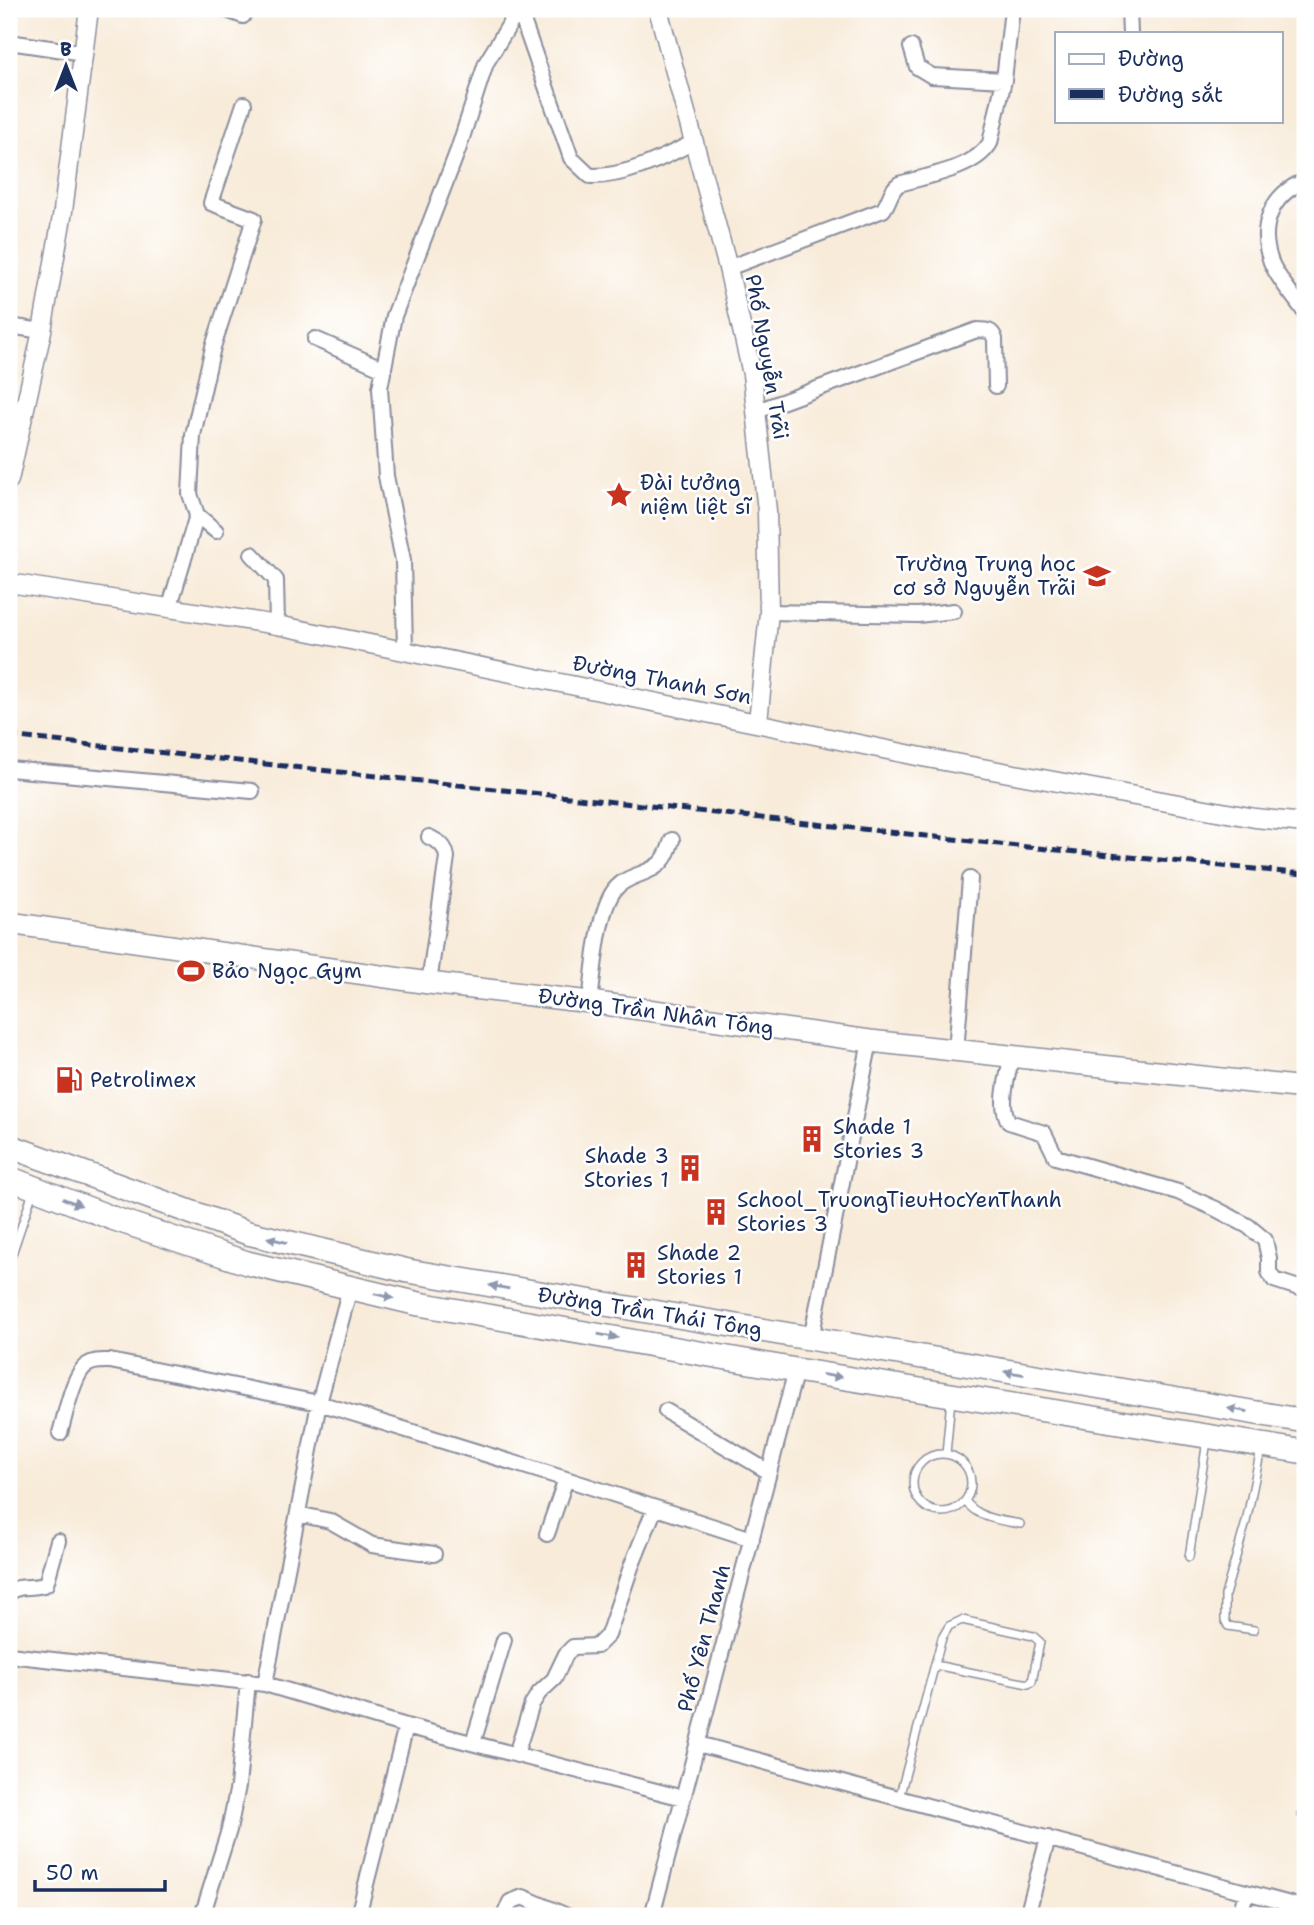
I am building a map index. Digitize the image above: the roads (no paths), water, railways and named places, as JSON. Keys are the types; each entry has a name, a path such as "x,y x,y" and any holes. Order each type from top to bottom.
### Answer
{"highway":[{"name":"Đường Trần Thái Tông","path":"9,1146 248,1233 408,1271 1305,1421"},
{"name":"Đường Trần Thái Tông","path":"9,1178 112,1218 247,1263 419,1304 796,1370 1305,1452"},
{"path":"557,1327 561,1298"}],"main road":[{"name":"Đường Trần Nhân Tông","path":"9,923 429,983 590,1002 870,1041 1305,1088"}],"street":[{"path":"9,480 16,409 42,331 63,211 89,9"},
{"path":"224,9 243,16"},
{"path":"519,9 571,158 590,176 604,176 648,164 694,142"},
{"path":"405,651 403,560 386,476 380,388 394,316 458,150 486,62 519,9"},
{"name":"Phố Nguyễn Trãi","path":"658,9 728,268 752,374 767,511 769,612 758,722"},
{"path":"728,268 883,210 894,188 899,184 976,159 985,152 990,143 1004,80 1012,9"},
{"path":"1129,9 1129,32"},
{"path":"9,42 84,53"},
{"path":"911,47 917,67 932,76 1004,80"},
{"path":"216,531 197,515 190,494 193,435 213,347 254,219 211,203 244,104"},
{"path":"1305,181 1291,186 1279,197 1270,210 1267,228 1272,263 1305,313"},
{"path":"9,326 42,331"},
{"path":"757,411 977,330 986,330 993,334 995,339 996,386"},
{"path":"315,339 384,369"},
{"path":"169,609 197,515"},
{"path":"252,554 276,580 277,625"},
{"name":"Đường Thanh Sơn","path":"9,583 277,625 922,757 1255,818 1305,823"},
{"path":"769,612 918,615 954,611"},
{"path":"9,769 252,791"},
{"path":"429,837 446,849 447,857 429,983"},
{"path":"590,1002 598,942 609,897 620,884 659,864 665,858 672,840"},
{"path":"956,1051 970,879"},
{"path":"811,1339 870,1041"},
{"path":"1012,1058 1004,1102 1005,1115 1009,1122 1044,1133 1056,1157 1178,1192 1248,1226 1265,1240 1269,1272 1274,1280 1305,1290"},
{"path":"265,1684 319,1403 350,1288"},
{"path":"60,1433 76,1378 84,1366 95,1361 110,1361 319,1403 752,1539"},
{"name":"Phố Yên Thanh","path":"652,1916 796,1370"},
{"path":"666,1411 769,1472"},
{"path":"547,1534 566,1479"},
{"path":"516,1754 532,1704 538,1693 554,1679 566,1654 573,1647 597,1646 608,1635 655,1508"},
{"path":"298,1514 330,1521 372,1545 434,1554"},
{"path":"9,1593 15,1588 40,1587 46,1584 58,1541"},
{"path":"473,1743 504,1640"},
{"path":"9,1655 265,1684 406,1726 683,1798"},
{"path":"202,1916 229,1829 238,1786 248,1681"},
{"path":"358,1916 406,1726"},
{"path":"698,1744 1305,1908"},
{"path":"1027,1916 1048,1838"},
{"path":"1240,1916 1246,1892"},
{"path":"504,1916 510,1902 523,1898 567,1916"}],"lane":[{"path":"9,1263 35,1188"},
{"path":"946,1454 951,1395"},
{"path":"1189,1557 1208,1437"},
{"path":"1254,1630 1228,1626 1225,1620 1225,1595 1262,1446"},
{"path":"946,1454 957,1457 969,1469 972,1486 959,1507 943,1512 927,1508 915,1496 912,1480 919,1464 932,1455 946,1454"},
{"path":"965,1501 973,1511 990,1518 1020,1524"},
{"path":"899,1798 942,1638 949,1626 962,1620 1033,1636 1040,1643 1032,1682 1028,1684 935,1665"}],"railway":[{"path":"9,736 1027,847 1305,874"}],"place":[{"name":"Đài tưởng niệm liệt sĩ","path":"619,495"},
{"name":"Trường Trung học cơ sở Nguyễn Trãi","path":"1097,576"},
{"name":"Bảo Ngọc Gym","path":"191,971"},
{"name":"Petrolimex","path":"69,1080"},
{"name":"Shade 1 Stories 3","path":"812,1139"},
{"name":"Shade 3 Stories 1","path":"690,1168"},
{"name":"School_TruongTieuHocYenThanh Stories 3","path":"716,1212"},
{"name":"Shade 2 Stories 1","path":"636,1265"}]}
